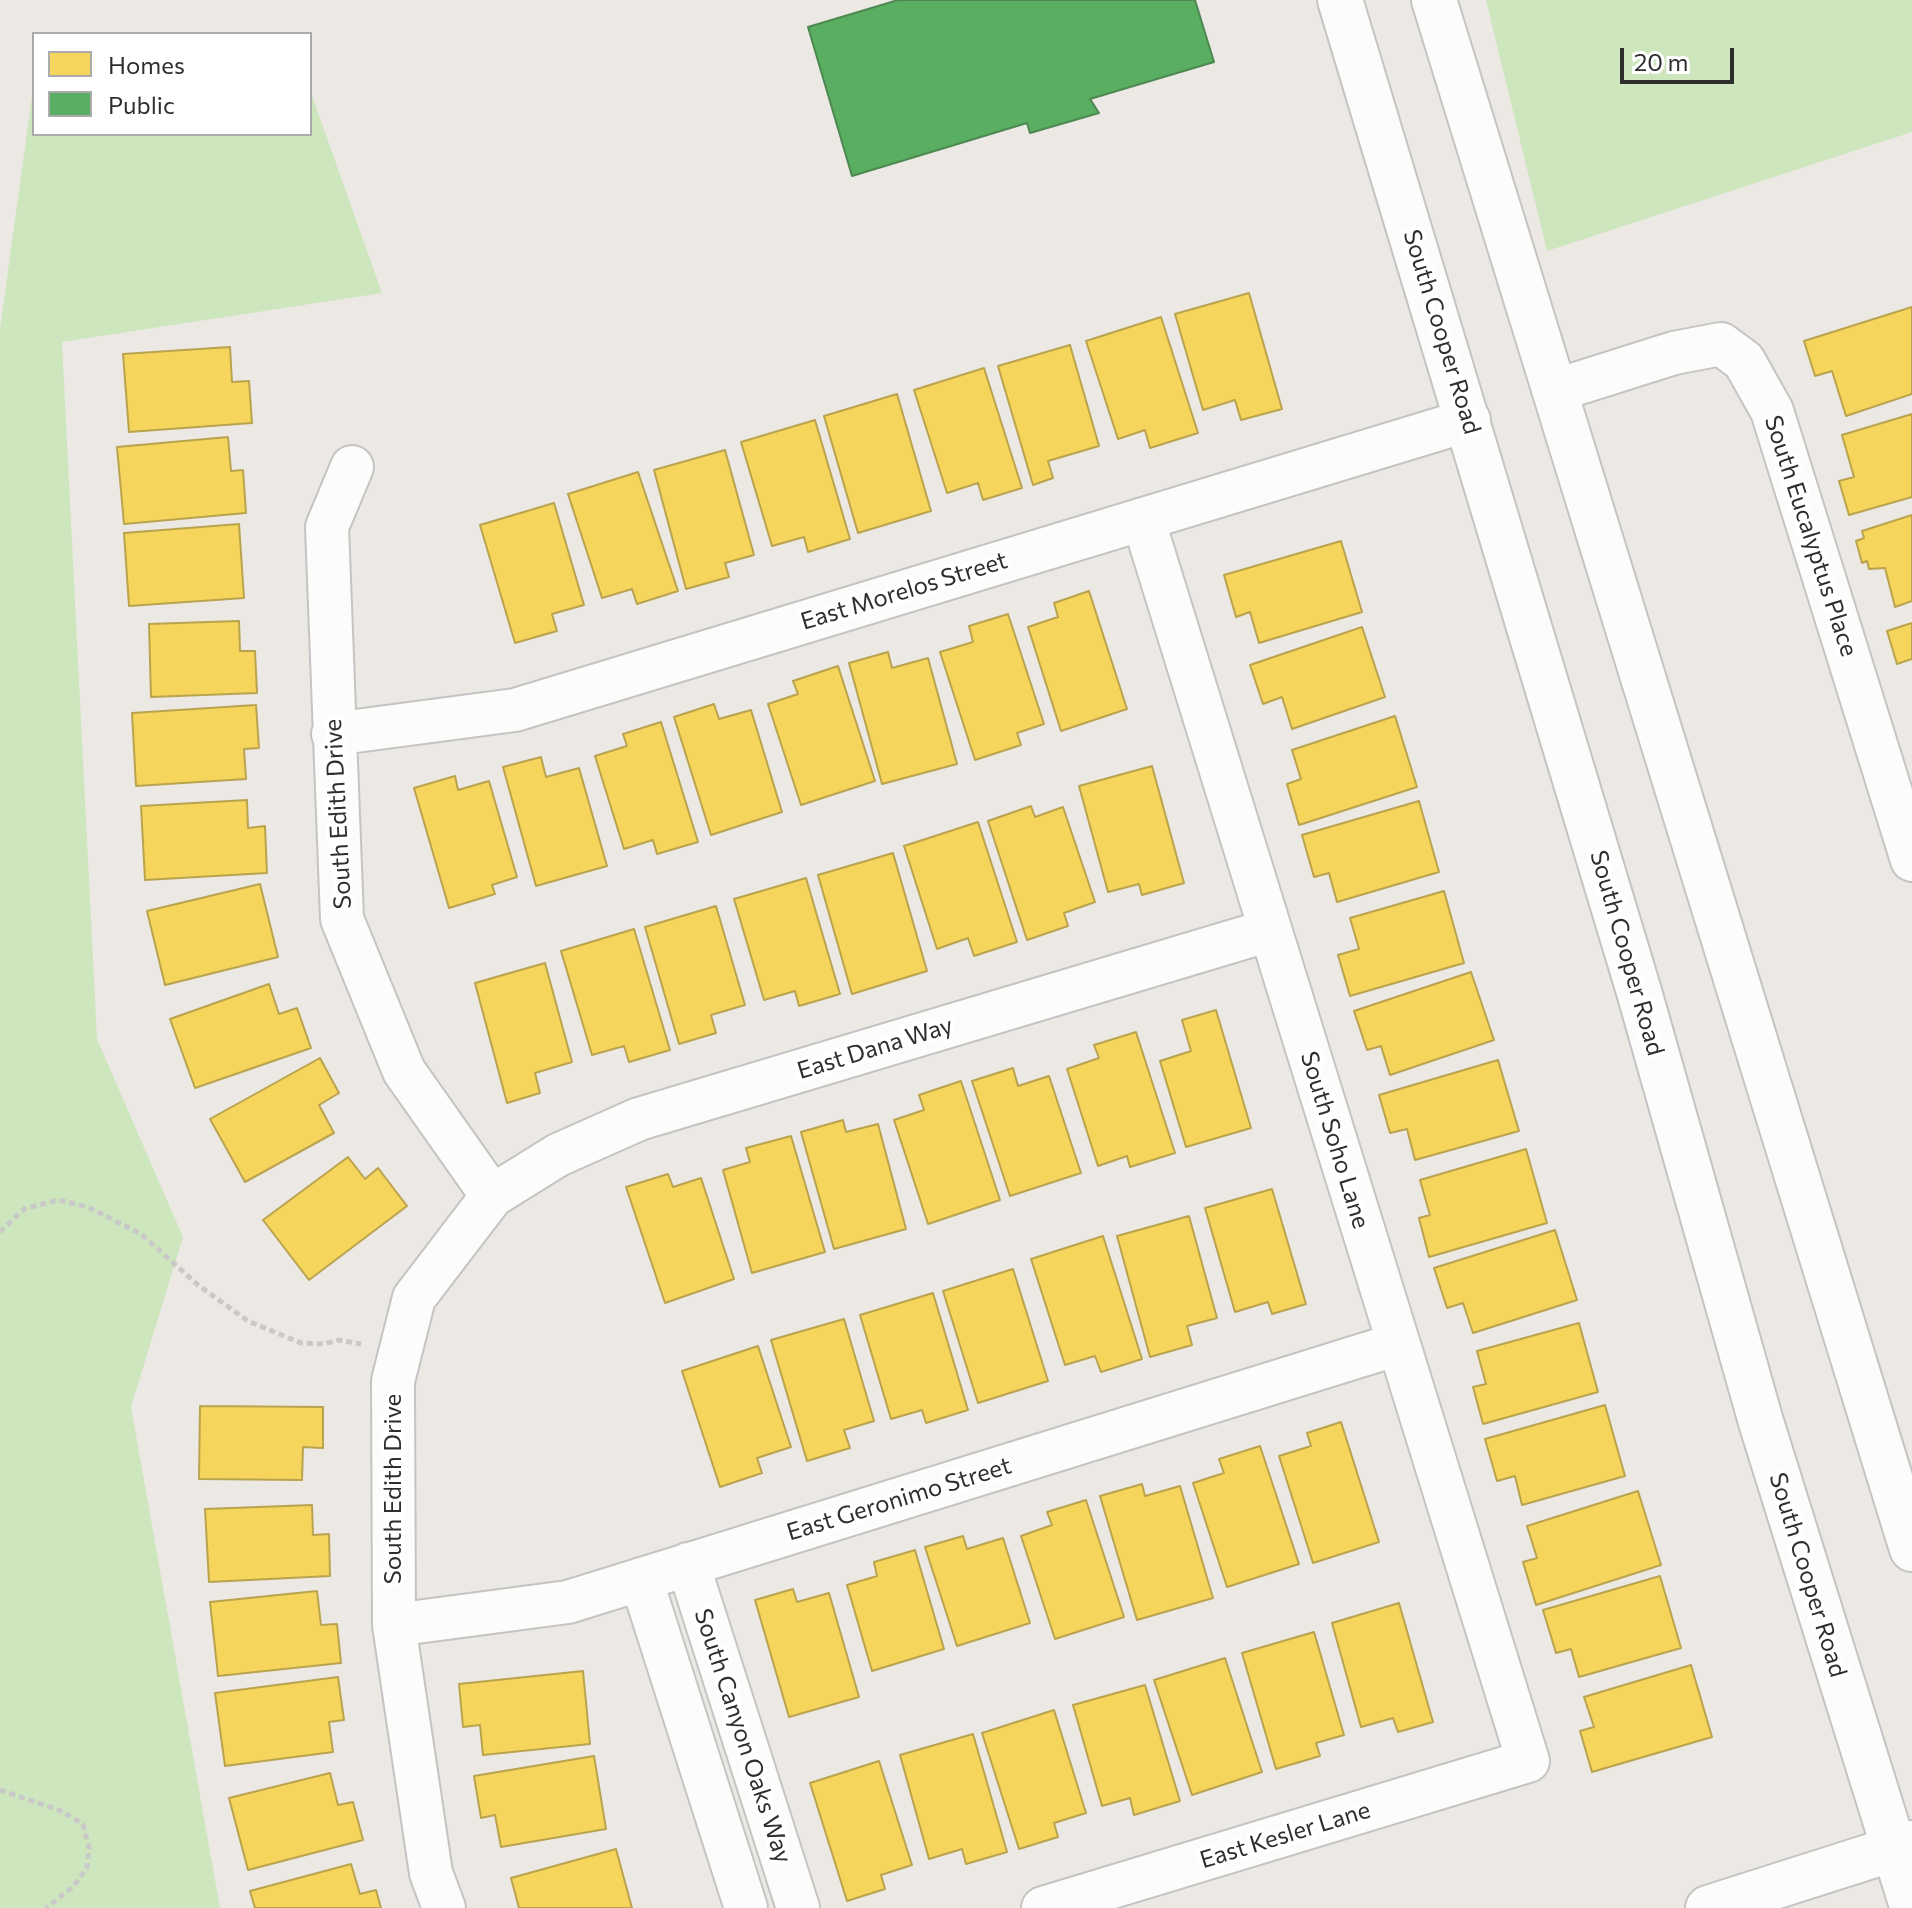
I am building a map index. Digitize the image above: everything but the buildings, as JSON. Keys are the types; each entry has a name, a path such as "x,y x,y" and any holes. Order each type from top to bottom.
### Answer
{"main road":[{"name":"South Cooper Road","path":"1340,0 1640,995 1761,1422 1903,1846 1912,1906"},
{"path":"1434,0 1557,390 1912,1549"},
{"path":"1708,1908 1903,1846"}],"street":[{"name":"South Eucalyptus Place","path":"1557,390 1674,353 1721,344 1744,361 1772,411 1912,860"},
{"name":"East Morelos Street","path":"333,734 515,710 1469,420"},
{"name":"South Edith Drive","path":"352,467 327,527 342,919 404,1071 492,1196 414,1298 393,1381 394,1625 431,1873 444,1908"},
{"name":"South Soho Lane","path":"1143,519 1528,1761"},
{"name":"East Dana Way","path":"492,1196 558,1155 639,1119 1270,930"},
{"name":"East Geronimo Street","path":"394,1625 568,1602 1398,1344"},
{"name":"South Canyon Oaks Way","path":"688,1564 798,1908"},
{"name":"South Canyon Oaks Way","path":"641,1579 746,1908"},
{"name":"East Kesler Lane","path":"1043,1908 1528,1761"}],"path":[{"path":"0,1232 24,1209 59,1200 88,1207 141,1234 198,1285 248,1321 301,1343 352,1342 399,1358"},
{"path":"0,1790 59,1810 83,1824 89,1848 87,1868 73,1887 46,1908"}],"green space":[{"path":"1486,0 1912,0 1912,132 1547,251"},
{"path":"32,96 32,136 312,136 312,96 382,293 62,342 97,1039 183,1237 131,1407 220,1908 0,1908 0,329"}]}
